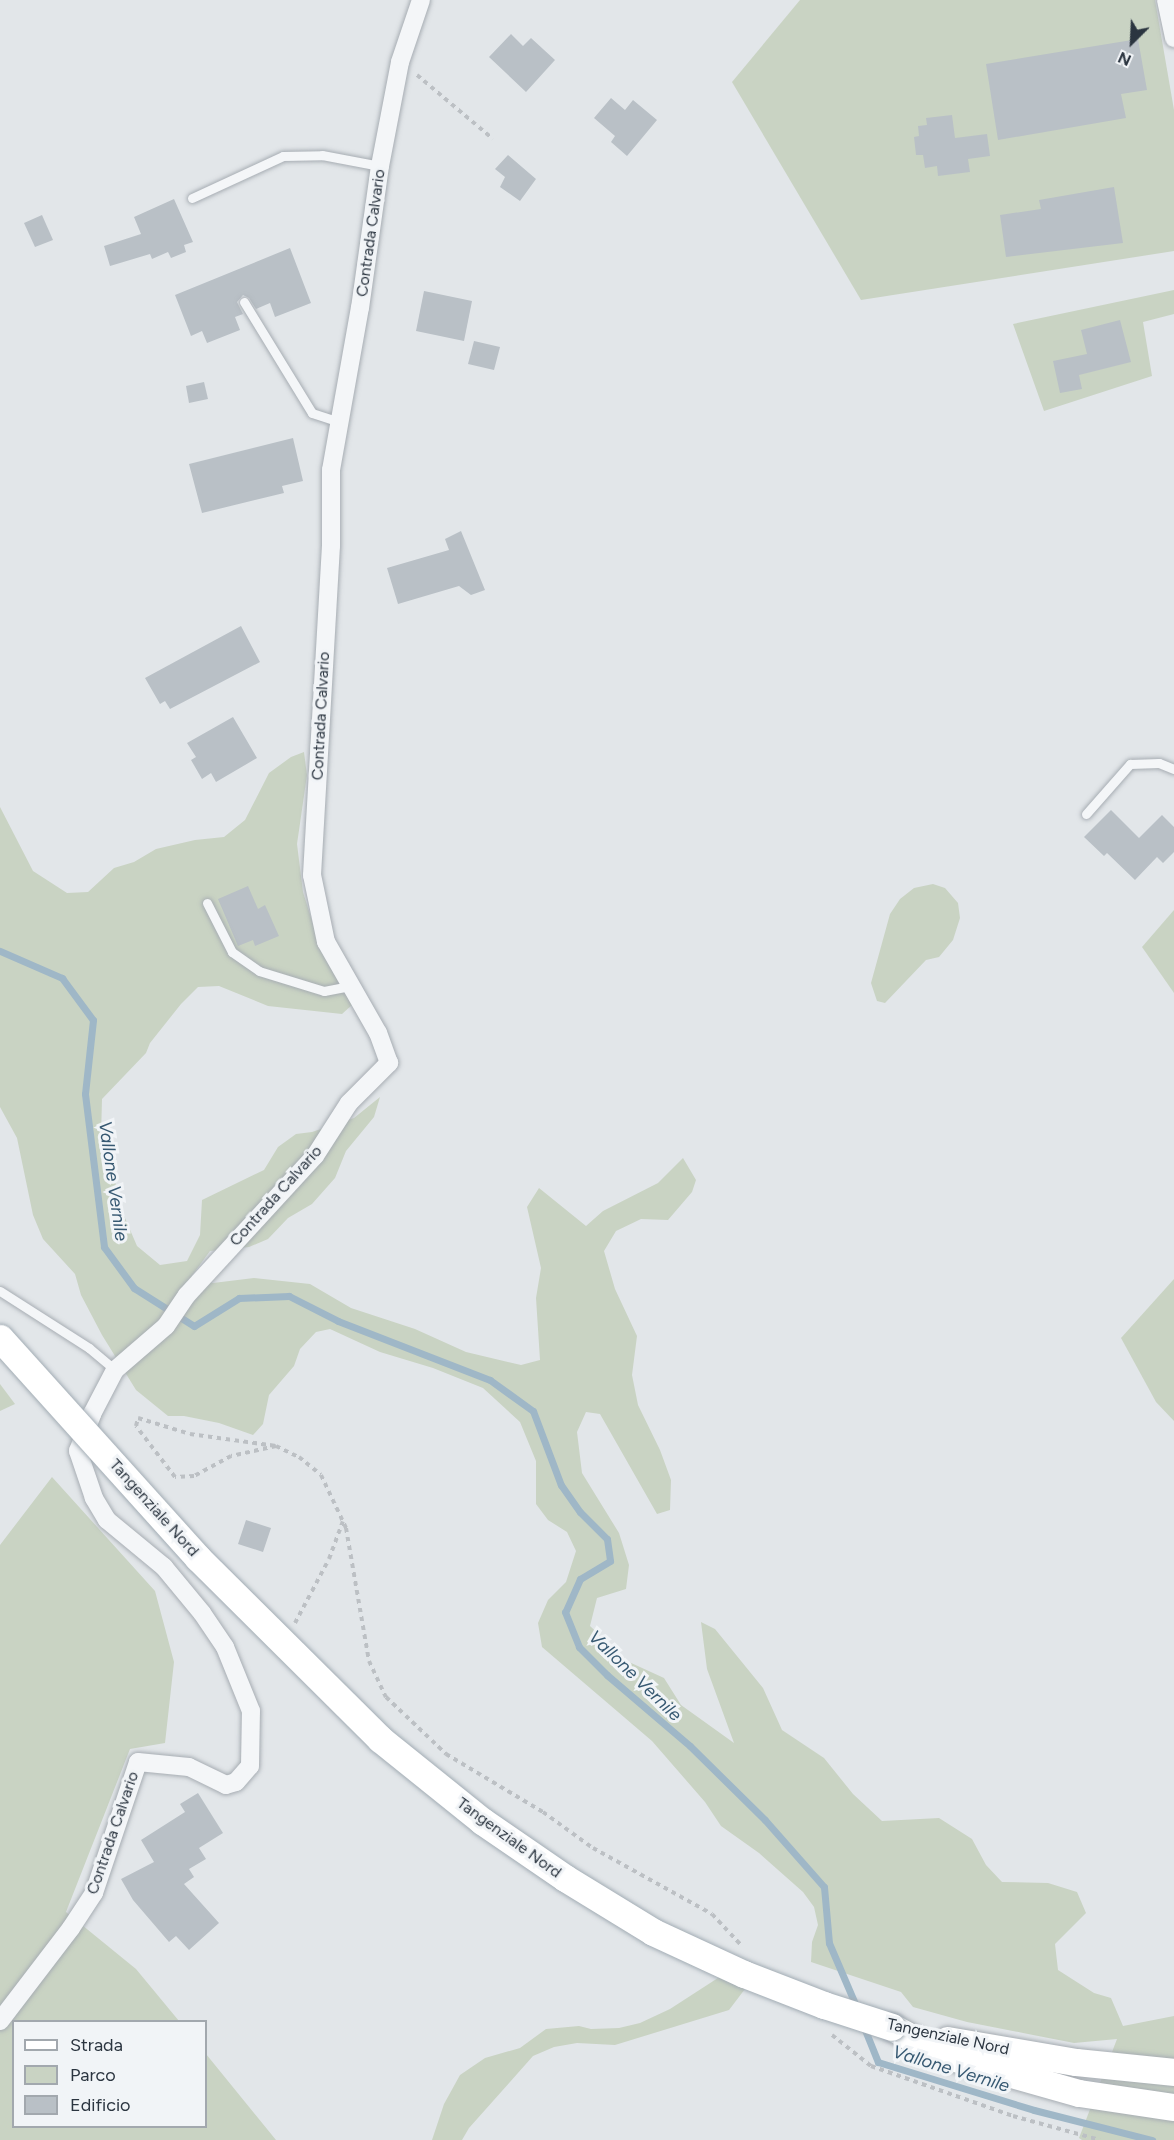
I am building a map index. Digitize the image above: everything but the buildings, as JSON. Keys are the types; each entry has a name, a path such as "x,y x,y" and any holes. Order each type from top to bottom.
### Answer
{"main road":[{"name":"Tangenziale Nord","path":"0,1338 198,1558 380,1739 482,1821 565,1878 653,1932 744,1974 824,2005 892,2027 971,2044 1076,2062 1174,2072"},
{"path":"892,2027 952,2058 1079,2093 1174,2107"},
{"path":"1076,2062 1174,2055"}],"street":[{"name":"Contrada Calvario","path":"0,2021 71,1928 94,1893 138,1762 189,1767 226,1785 236,1782 250,1766 251,1711 225,1647 202,1613 164,1567 107,1520 94,1498 78,1451 92,1414 115,1370 166,1326 187,1295 315,1155 349,1103 389,1063 378,1033 348,986 326,942 312,875 331,546 331,470 360,308 380,166 400,62 421,0"},
{"path":"1166,0 1174,38"}],"lane":[{"path":"192,198 283,156 322,154 380,166"},
{"path":"244,302 312,413 340,422"},
{"path":"1086,814 1130,764 1159,763 1174,769"},
{"path":"207,903 232,952 259,971 324,991 348,986"},
{"path":"0,1291 89,1348 115,1370"}],"path":[{"path":"400,62 493,139"},
{"path":"276,1446 231,1456 194,1476 175,1477 136,1426 138,1418 190,1434 276,1446 299,1457 321,1475 343,1521 369,1661 386,1697 446,1754 543,1812 593,1848 712,1914 742,1947"},
{"path":"292,1627 329,1559 343,1521"},
{"path":"826,2030 871,2066 1013,2116 1100,2140"}],"green space":[{"path":"800,0 1155,0 1174,110 1174,251 861,300 732,82"},
{"path":"1174,290 1174,314 1143,322 1152,376 1044,411 1013,324"},
{"path":"304,752 307,775 297,844 303,892 322,953 352,1005 342,1014 268,1006 219,986 198,987 181,1004 150,1043 146,1053 102,1099 101,1137 115,1163 116,1197 137,1246 160,1265 187,1261 200,1235 202,1200 264,1170 278,1147 296,1134 312,1132 354,1118 380,1097 374,1117 346,1151 335,1178 312,1204 288,1218 268,1239 249,1247 210,1251 191,1277 213,1283 254,1278 310,1284 351,1308 415,1329 466,1352 521,1365 540,1360 536,1298 541,1268 527,1207 539,1188 586,1226 603,1211 658,1183 683,1158 696,1180 692,1192 668,1220 641,1219 616,1231 604,1251 615,1289 637,1336 632,1375 638,1405 660,1450 671,1480 670,1510 657,1514 600,1414 586,1412 577,1432 582,1473 619,1533 629,1565 626,1589 597,1598 590,1626 629,1662 664,1678 681,1705 734,1743 707,1669 701,1622 715,1629 763,1688 782,1730 824,1758 853,1794 882,1821 939,1818 972,1839 986,1865 1002,1882 1048,1883 1077,1892 1086,1913 1055,1944 1058,1970 1094,1993 1111,1998 1123,2026 1174,2016 1174,2140 1082,2140 1079,2138 1117,2039 1074,2043 967,2022 913,2007 901,1992 811,1962 812,1942 818,1925 814,1907 803,1892 759,1853 721,1826 705,1802 652,1741 542,1647 538,1623 548,1600 566,1582 576,1551 567,1532 548,1520 536,1504 536,1461 520,1422 483,1388 433,1368 380,1352 330,1329 316,1332 300,1349 294,1366 269,1395 263,1424 253,1435 219,1423 184,1416 168,1416 136,1390 102,1335 81,1295 75,1274 43,1239 33,1215 17,1138 0,1107 0,807 33,871 67,893 88,892 114,868 134,862 156,849 195,840 224,837 245,820 269,773 291,757"},
{"path":"933,884 945,888 958,903 960,918 953,940 939,957 926,960 885,1003 877,1001 871,983 890,914 900,899 914,888"},
{"path":"1174,910 1174,993 1142,947"},
{"path":"1174,1279 1174,1421 1156,1402 1121,1338"},
{"path":"0,1384 15,1404 0,1411"},
{"path":"52,1477 155,1591 174,1662 165,1743 130,1749 66,1912 136,1969 178,2020 12,2020 12,2128 207,2128 207,2055 276,2140 0,2140 0,1545"},
{"path":"721,1976 737,1981 745,1989 729,2010 615,2045 577,2043 554,2047 533,2056 469,2128 462,2140 432,2140 444,2104 460,2075 485,2058 520,2048 546,2029 579,2026 591,2029 619,2028 640,2023 670,2009"}],"waterway":[{"name":"Vallone Vernile","path":"0,951 62,978 93,1020 85,1094 104,1247 134,1288 194,1326 239,1298 289,1296 338,1321 490,1380 533,1411 561,1485 580,1512 607,1539 610,1561 580,1579 565,1612 579,1647 607,1675 690,1746 765,1820 824,1887 829,1943 856,2006"},
{"name":"Vallone Vernile","path":"863,2025 878,2062 1034,2110 1152,2140"}]}
